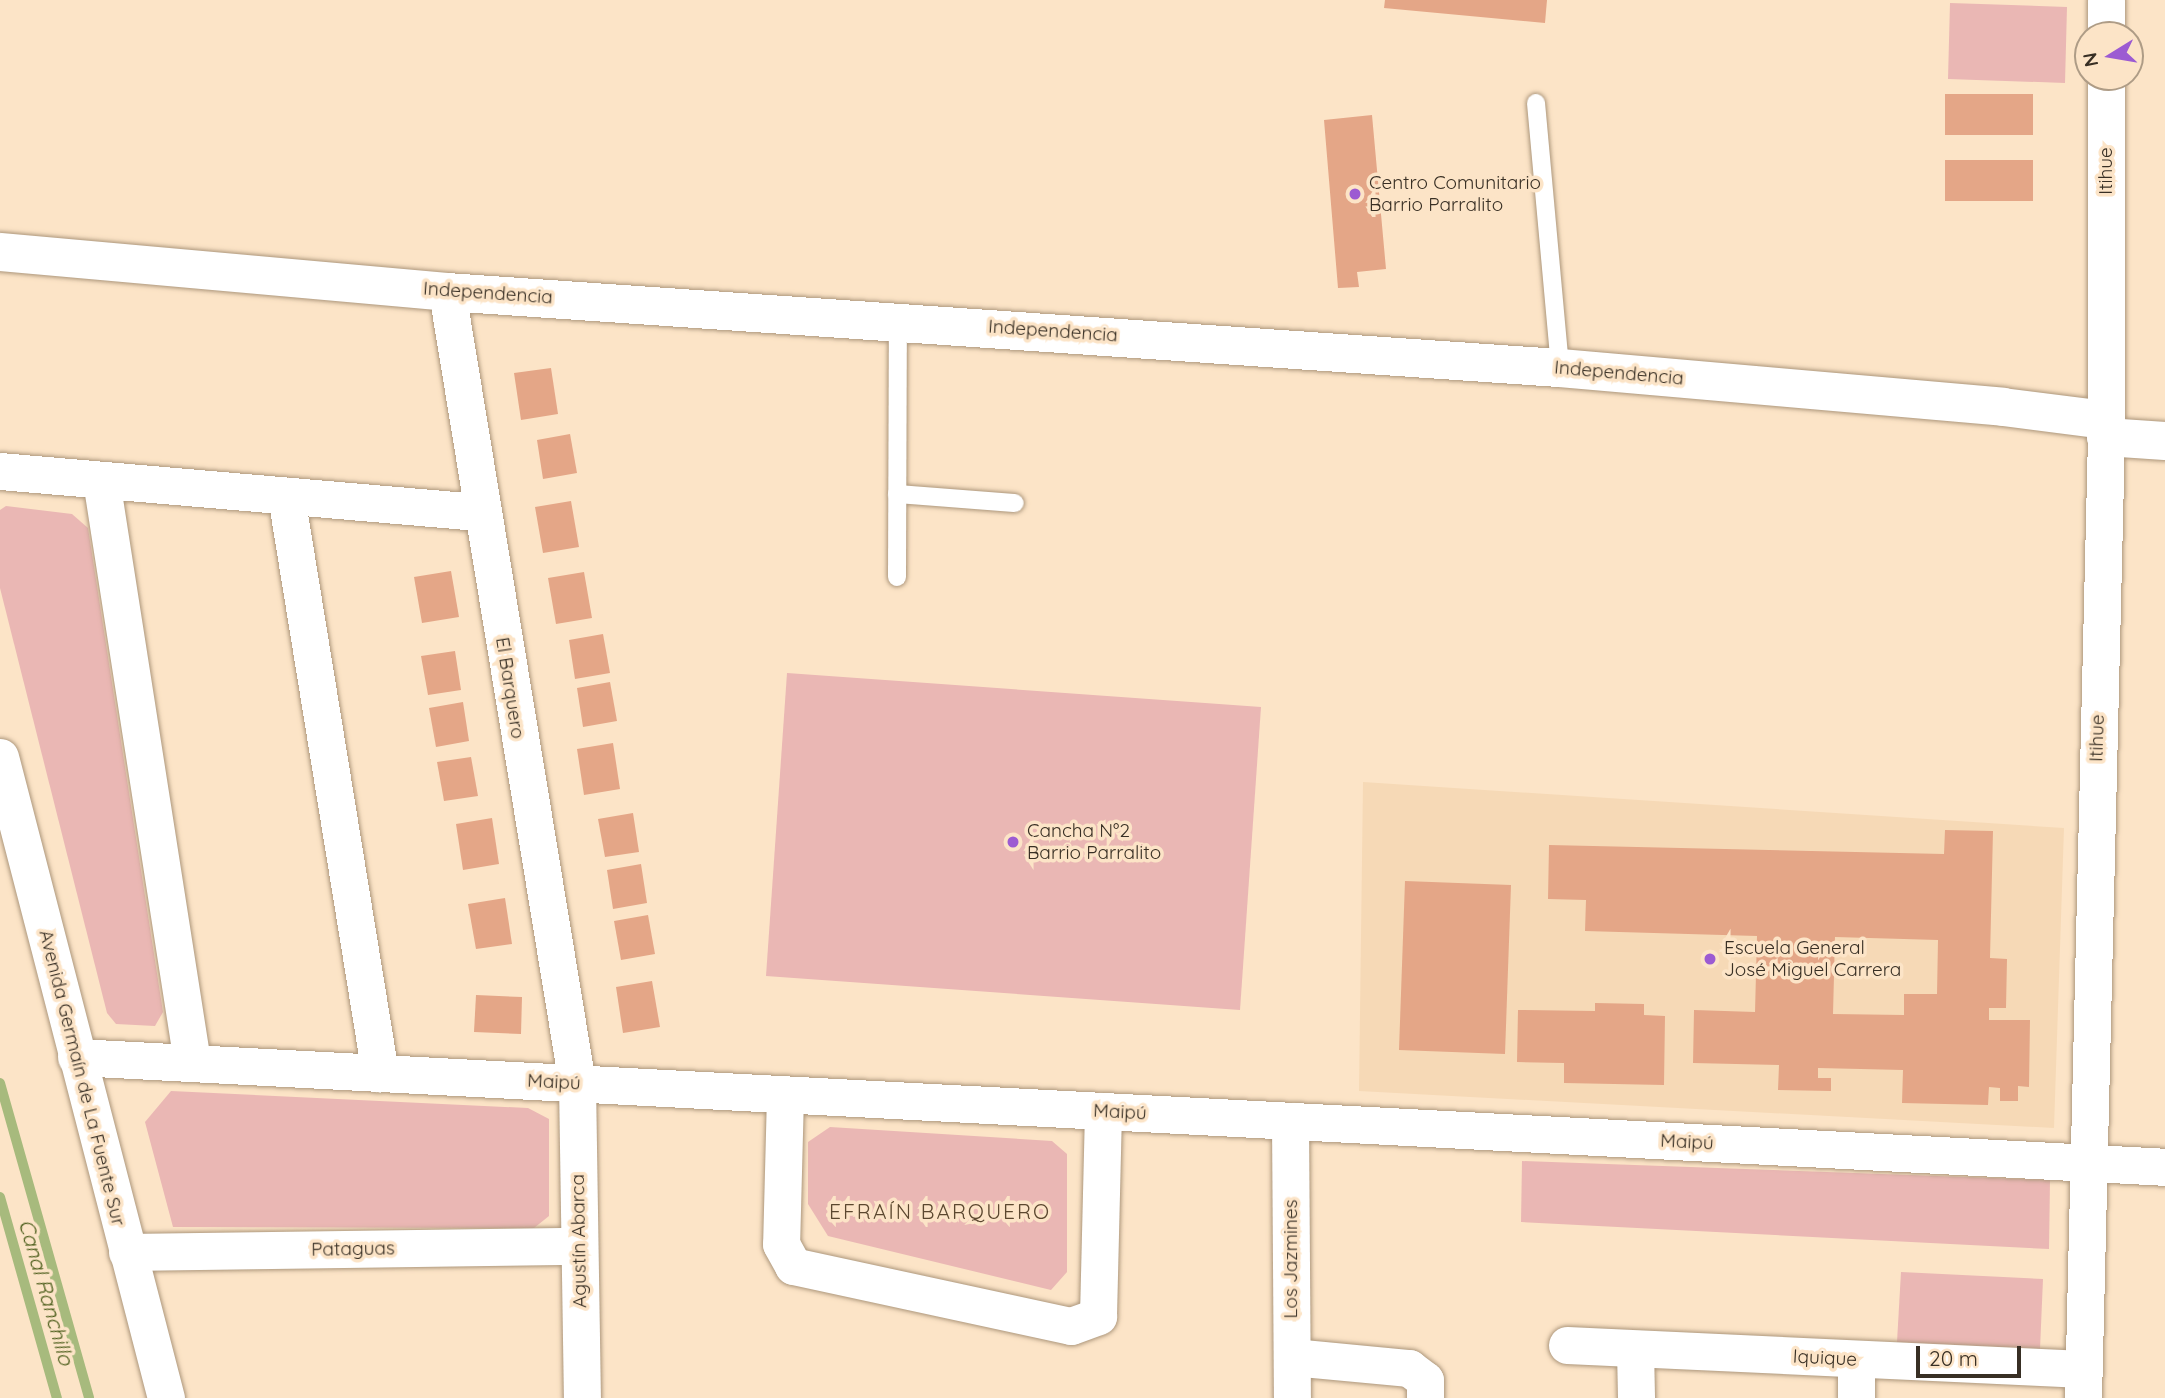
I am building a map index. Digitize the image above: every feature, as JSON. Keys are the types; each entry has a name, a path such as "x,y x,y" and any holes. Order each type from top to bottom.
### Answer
{"street":[{"path":"2106,0 2106,21"},
{"name":"Itihue","path":"2083,1384 2085,1163 2106,429 2106,91"},
{"name":"Independencia","path":"0,252 447,292 898,320 1560,368 2106,429 2165,441"},
{"name":"El Barquero","path":"447,292 576,1083"},
{"path":"0,471 481,512"},
{"path":"101,480 192,1062"},
{"path":"286,496 380,1073"},
{"name":"Avenida Germaín de La Fuente Sur","path":"0,757 166,1398"},
{"name":"Maipú","path":"76,1057 2165,1167"},
{"name":"Agustín Abarca","path":"576,1083 582,1398"},
{"path":"785,1095 781,1244 793,1266 1071,1326 1098,1316 1103,1111"},
{"name":"Los Jazmines","path":"1290,1121 1292,1398"},
{"name":"Pataguas","path":"127,1252 579,1247"},
{"name":"Iquique","path":"1567,1345 1856,1359 2083,1384"},
{"path":"1635,1349 1636,1398"},
{"path":"1292,1357 1409,1367 1425,1380 1425,1398"},
{"path":"1856,1359 1856,1398"}],"lane":[{"path":"1536,103 1560,368"},
{"path":"897,577 898,320"},
{"path":"897,494 1015,503"}],"shaded area":[{"path":"1950,3 2067,7 2065,83 1948,79"},
{"path":"6,506 72,514 88,528 163,1012 155,1026 116,1024 107,1013 0,588 0,510"},
{"name":"Cancha N°2 Barrio Parralito","path":"787,673 1261,707 1240,1010 766,976"},
{"name":"Escuela General José Miguel Carrera","path":"1363,782 2064,828 2054,1128 1359,1091"},
{"path":"171,1091 528,1108 549,1119 549,1216 534,1228 173,1227 145,1122"},
{"path":"830,1127 1052,1141 1067,1154 1067,1272 1051,1290 828,1236 808,1204 808,1142"},
{"path":"1522,1161 2050,1180 2049,1249 1521,1222"},
{"path":"1901,1272 2043,1279 2040,1349 1897,1342"}],"building":[{"path":"1385,0 1547,0 1545,23 1384,8"},
{"path":"1945,94 2033,94 2033,135 1945,135"},
{"name":"Centro Comunitario Barrio Parralito","path":"1372,115 1386,269 1357,272 1359,287 1338,288 1324,120"},
{"path":"1945,160 2033,160 2033,201 1945,201"},
{"path":"551,368 558,414 521,420 514,373"},
{"path":"570,434 577,473 543,479 537,440"},
{"path":"571,501 579,547 543,553 535,507"},
{"path":"451,571 459,617 422,623 414,577"},
{"path":"584,572 592,618 556,624 548,578"},
{"path":"603,634 610,673 575,679 569,640"},
{"path":"455,651 461,690 428,695 421,656"},
{"path":"610,682 617,721 583,727 577,688"},
{"path":"463,702 469,741 436,747 429,708"},
{"path":"613,743 620,789 584,795 577,749"},
{"path":"471,757 478,796 444,801 437,762"},
{"path":"633,813 639,852 605,857 598,819"},
{"path":"492,818 499,864 463,870 456,824"},
{"path":"1945,830 1993,831 1990,958 2007,959 2006,1008 1989,1008 1989,1020 2030,1020 2029,1087 2018,1086 2018,1101 2000,1101 2000,1088 1989,1087 1988,1105 1902,1103 1903,1070 1818,1068 1818,1078 1831,1078 1831,1091 1778,1090 1779,1065 1693,1063 1694,1010 1755,1012 1757,936 1585,931 1586,900 1548,899 1549,845 1944,854","holes":["1835,937 1938,940 1937,994 1904,994 1904,1015 1833,1014"]},
{"path":"641,864 647,903 613,909 607,870"},
{"path":"1405,881 1511,885 1505,1054 1399,1050"},
{"path":"505,898 512,944 476,949 468,904"},
{"path":"648,915 655,954 621,960 614,921"},
{"path":"652,981 660,1027 623,1033 616,987"},
{"path":"476,995 522,997 521,1034 474,1032"},
{"path":"1595,1003 1644,1004 1644,1015 1665,1016 1664,1085 1564,1083 1564,1063 1517,1062 1518,1010 1595,1011"}],"waterway":[{"path":"0,1083 89,1398"},
{"name":"Canal Ranchillo","path":"0,1197 57,1398"}],"place":[{"name":"Centro Comunitario Barrio Parralito","path":"1355,194"},
{"name":"Cancha N°2 Barrio Parralito","path":"1013,842"},
{"name":"Escuela General José Miguel Carrera","path":"1710,959"}],"district":[{"name":"EFRAÍN BARQUERO","path":"940,1211"}]}
